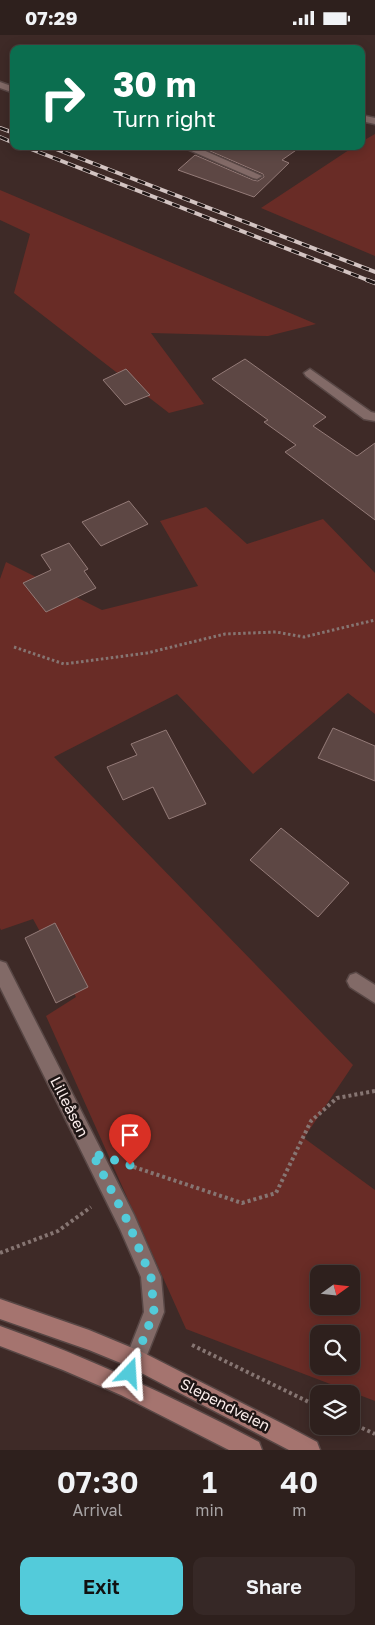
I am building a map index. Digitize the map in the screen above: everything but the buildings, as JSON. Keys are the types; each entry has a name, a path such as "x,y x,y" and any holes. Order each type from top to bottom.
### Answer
{"main road":[{"name":"Slependveien","path":"0,1309 89,1340 135,1359 278,1432 308,1450"},
{"name":"Slependveien","path":"0,1336 79,1365 126,1386 251,1450"}],"street":[{"path":"195,150 257,176"},
{"path":"310,373 371,416"},
{"name":"Lilleåsen","path":"0,969 128,1222 151,1277 154,1312 126,1386"},
{"path":"356,981 375,995"}],"path":[{"path":"14,647 64,664 147,653 225,634 276,631 304,637 375,620"},
{"path":"92,1153 242,1203 276,1193 311,1121 337,1098 375,1091"},
{"path":"0,1253 58,1231 112,1192"},
{"path":"192,1345 310,1403"},
{"path":"360,1427 375,1434"}],"shaded area":[{"path":"375,134 375,256 261,208 349,150 365,150 365,140"},
{"path":"0,190 316,324 268,336 151,333 204,404 169,413 14,293 30,234 0,220"},
{"path":"206,507 247,544 323,519 375,573 375,714 348,693 253,774 177,694 54,757 353,1065 304,1138 375,1190 375,1401 360,1395 360,1385 333,1385 186,1329 46,1016 76,997 33,919 1,930 0,928 0,579 6,562 102,610 198,586 160,521"}],"railway":[{"path":"0,128 10,132"},
{"path":"0,137 10,141"},
{"path":"33,150 370,281"},
{"path":"58,150 375,272"},
{"path":"367,280 375,283"}],"route":[{"path":"130,1165 92,1153 128,1222 151,1277 154,1312 130,1373"}]}
